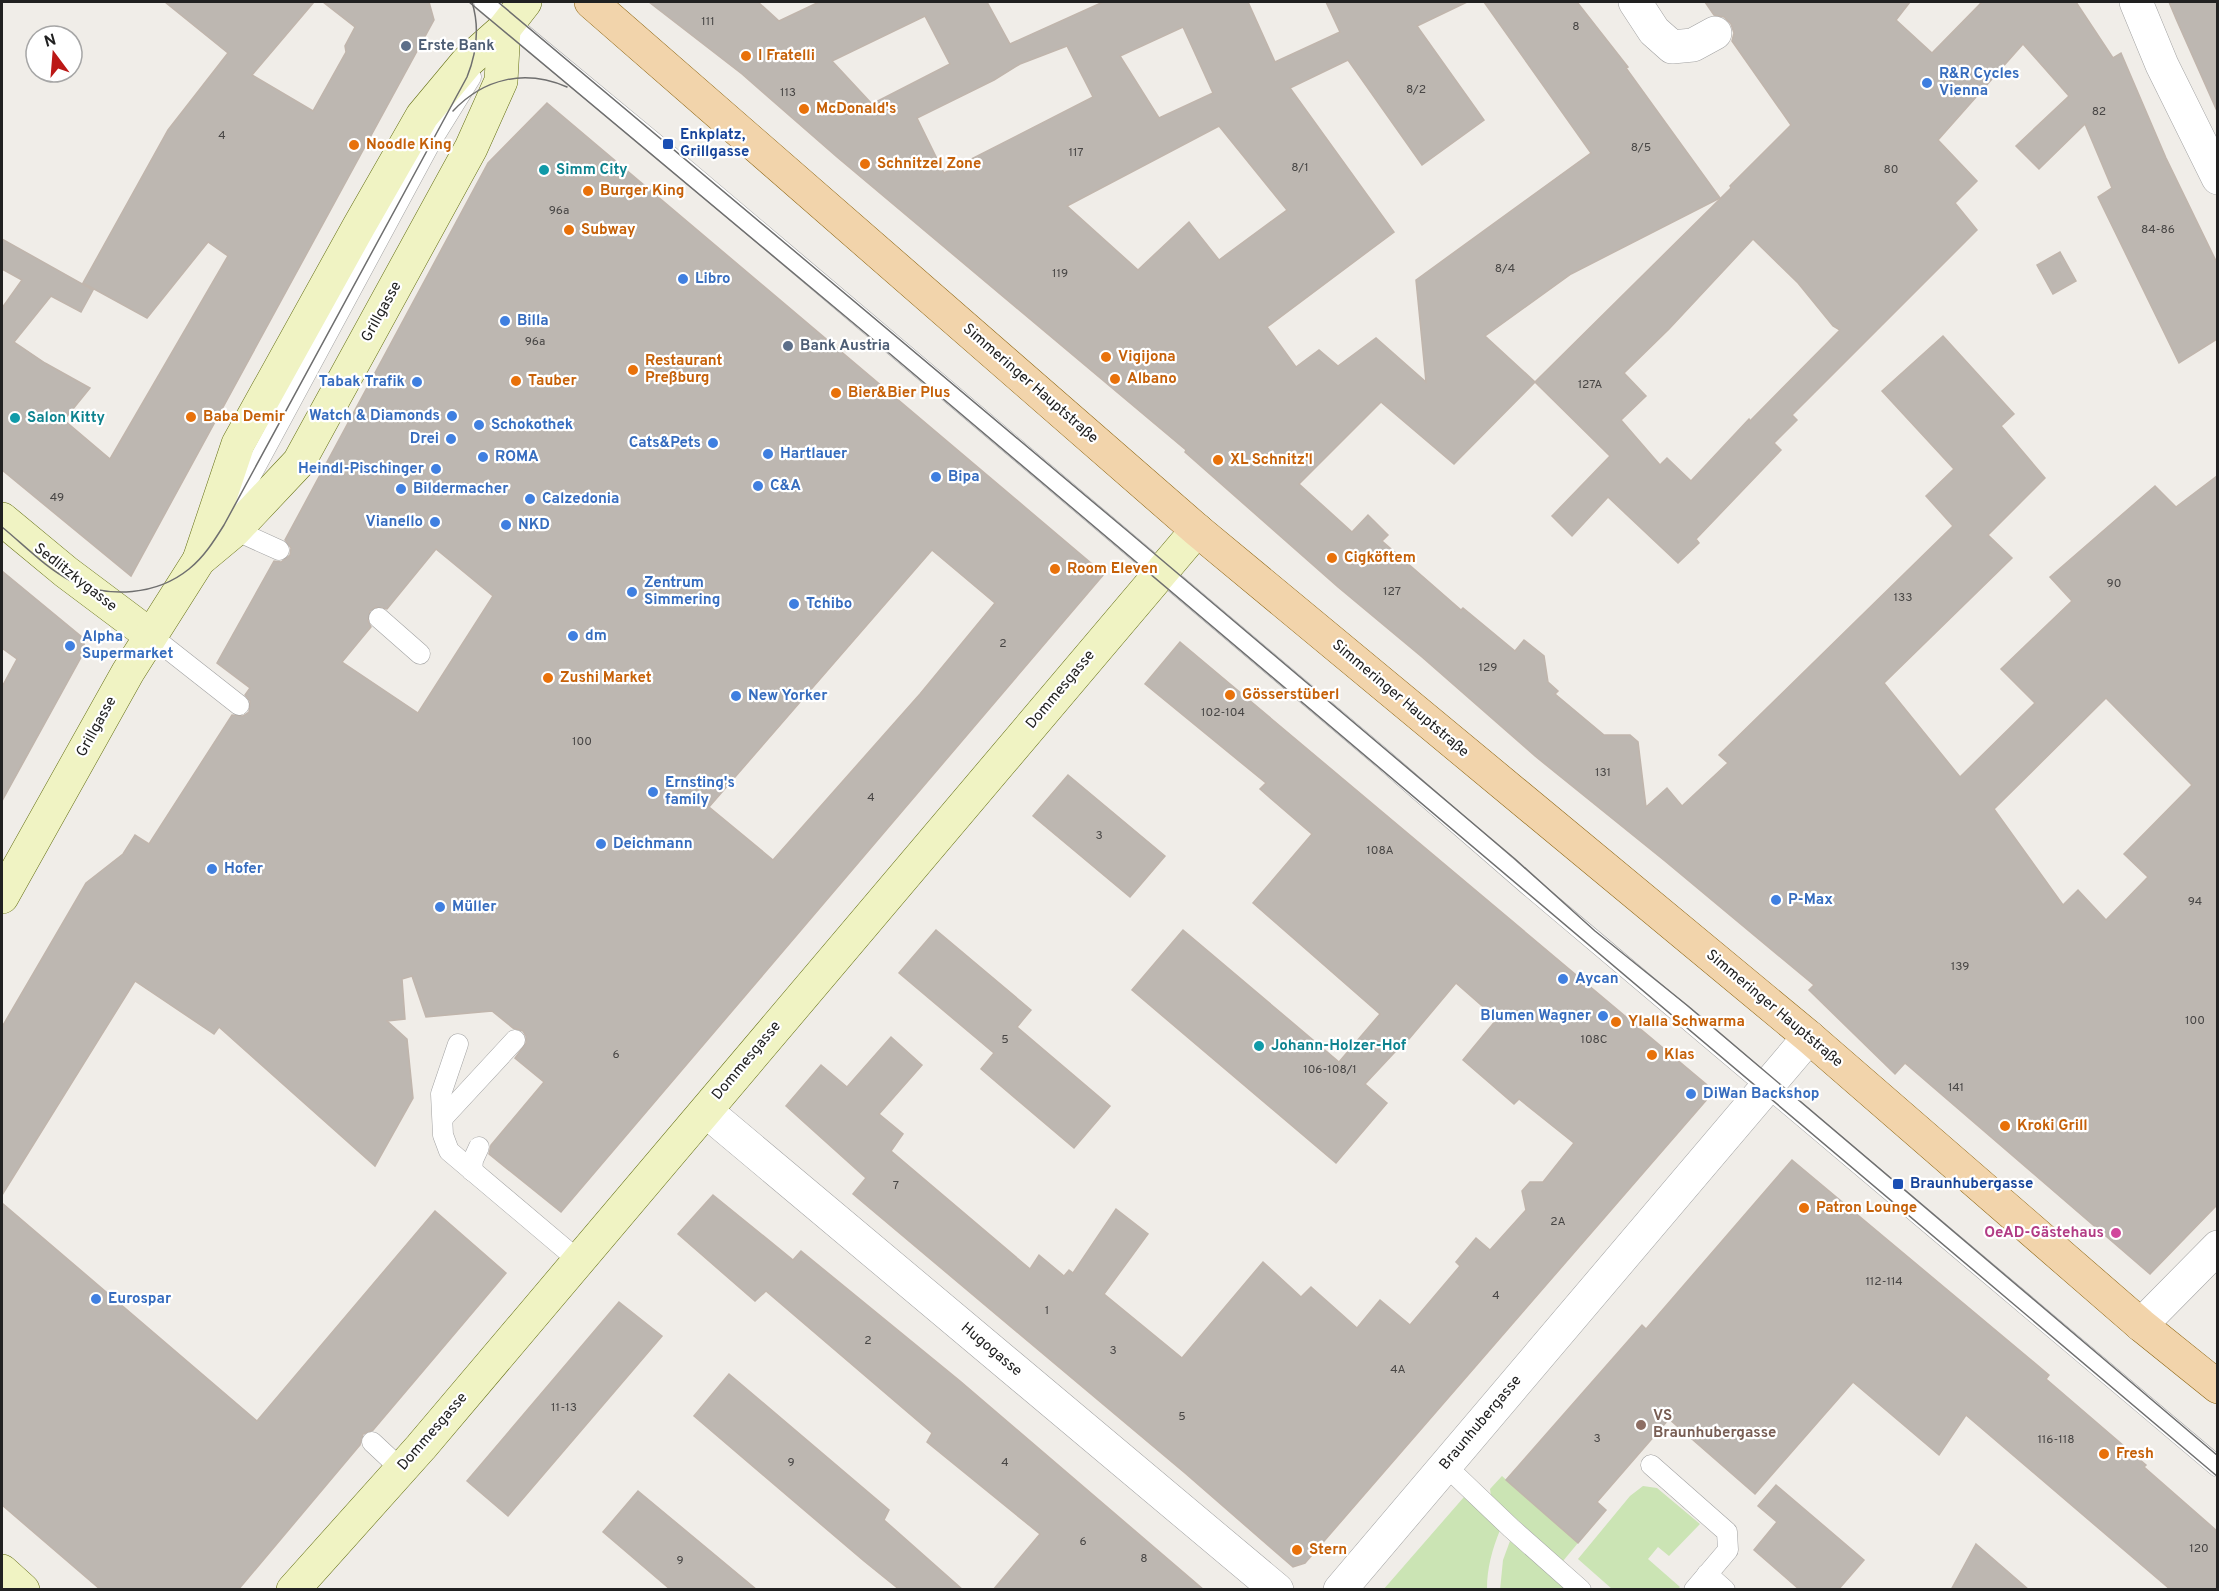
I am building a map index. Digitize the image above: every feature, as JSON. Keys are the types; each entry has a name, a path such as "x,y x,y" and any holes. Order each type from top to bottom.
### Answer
{"main road":[{"name":"Simmeringer Hauptstraße","path":"591,2 1197,530 1809,1037 2217,1387"},
{"name":"Grillgasse","path":"2,897 150,635 199,560 224,525 299,462 471,148 501,81 513,18"},
{"path":"224,525 238,444 358,226 422,116 467,62 513,18"},
{"name":"Sedlitzkygasse","path":"2,519 66,572 150,635"},
{"name":"Dommesgasse","path":"293,1590 401,1469 1197,530"},
{"path":"2,1571 23,1590"}],"street":[{"path":"1635,2 1654,31 1672,47 1693,45 1715,33"},
{"path":"2136,2 2162,65 2217,178"},
{"name":"Braunhubergasse","path":"1340,1590 1809,1037"},
{"name":"Hugogasse","path":"706,1111 1277,1590"},
{"path":"2141,1324 2217,1247"}],"lane":[{"path":"484,2 513,18 1528,885 2217,1467"},
{"name":"Grillgasse","path":"224,525 421,161 476,70 513,18"},
{"path":"224,525 279,550"},
{"path":"379,618 420,654"},
{"path":"150,635 239,705"},
{"path":"443,1118 514,1040"},
{"path":"458,1044 441,1094 443,1135 449,1151 578,1260"},
{"path":"472,1170 473,1160 479,1147"},
{"path":"372,1442 401,1469"},
{"path":"1444,1465 1581,1590"},
{"path":"1651,1465 1727,1532 1728,1550 1694,1590"},
{"path":"1707,1574 1725,1590"}],"green space":[{"path":"1502,1476 1578,1543 1563,1561 1491,1496 1490,1489"},
{"path":"1643,1486 1657,1488 1700,1524 1669,1556 1658,1547 1648,1559 1680,1587 1678,1589 1612,1589 1578,1559 1630,1496"},
{"path":"1464,1497 1500,1530 1490,1559 1487,1589 1383,1590"},
{"path":"1510,1541 1567,1589 1500,1590 1503,1560"}],"building":[{"path":"165,2 314,2 252,75 313,111 346,52 345,46 355,27 323,2 429,2 434,20 131,576 2,470 2,308 22,280 2,269 2,239 93,290 81,312 51,296 14,342 45,363 90,388 64,420 110,459 228,256 208,242 147,318 83,283 168,130 228,53"},
{"path":"649,2 758,2 779,21 819,2 987,2 1010,44 1103,2 1248,2 1275,62 1340,32 1326,2 1467,2 1417,26 1484,120 1422,165 1348,60 1290,88 1394,232 1267,327 1296,367 1319,350 1338,366 1376,338 1426,382 1416,280 1591,153 1484,2 1577,2 1628,67 1626,68 1720,198 1571,274 1485,336 1535,382 1454,464 1381,402 1299,484 1352,532 1368,515 1388,535 1382,541 1461,610 1463,608 1515,651 1524,640 1544,656 1548,682 1558,691 1555,694 1604,735 1630,735 1638,742 1646,807 1667,788 1682,806 1728,763 1719,755 1953,526 1926,496 1954,469 1882,391 1943,336 2014,414 2001,426 2045,478 1988,535 2012,558 1884,683 1960,777 2035,703 2001,669 2072,601 2050,577 2155,486 2176,507 2217,476 2217,1205 2150,1274 1905,1063 1895,1074 1809,990 1814,985 1535,756 1338,587 1185,452 1186,450 837,157 742,74","holes":["925,16 950,64 872,104 832,61","1183,27 1213,93 1159,118 1120,56","1067,46 1093,97 944,173 917,118 994,80 1020,64","1219,126 1287,210 1219,260 1189,222 1138,270 1067,206","2106,698 2192,785 2124,854 2148,877 2106,920 2078,890 2063,905 1994,809"]},
{"path":"1705,2 1910,2 1896,20 1932,53 1982,2 2076,2 2113,58 2121,53 2166,158 2217,263 2217,339 2179,363 2098,197 2112,188 2085,124 2039,169 2016,146 2069,96 2023,44 1938,140 1977,181 1955,203 1977,230 1792,415 1797,420 1774,443 1781,450 1696,539 1699,543 1678,563 1608,497 1572,536 1552,516 1610,456 1535,382 1731,188 1730,186 1791,125 1732,41 1734,33 1731,24 1724,17 1714,15","holes":["1753,239 1798,283 1833,326 1840,330 1750,421 1749,419 1691,481 1667,458 1660,465 1621,420 1646,396 1624,373 1669,329"]},
{"path":"2169,2 2217,2 2217,111 2177,21"},
{"path":"547,103 1104,574 561,1212 489,1154 491,1145 544,1082 515,1058 526,1043 523,1031 513,1028 492,1011 426,1017 412,976 402,979 405,1019 387,1021 407,1039 413,1098 375,1166 219,1027 214,1034 135,981 2,1195 2,1027 86,883 123,854 135,835 149,844 232,715 243,716 249,712 250,701 245,695 250,688 217,663 274,561 281,562 290,555 291,548 285,540 488,163","holes":["436,549 493,596 418,713 342,662 371,627 368,621 370,611 376,607 387,609","932,550 995,603 920,694 773,860 709,807"]},
{"path":"2060,252 2076,281 2053,294 2037,265"},
{"path":"2,571 83,638 85,650 2,801 2,687 17,659 2,648"},
{"path":"1180,642 1707,1085 1709,1097 1305,1563 1293,1567 1185,1473 853,1194 866,1178 786,1106 821,1065 847,1087 891,1037 922,1065 879,1114 903,1134 891,1151 1030,1269 1039,1255 1064,1276 1069,1270 1073,1273 1116,1209 1148,1234 1104,1294 1182,1358 1263,1262 1301,1297 1311,1287 1357,1328 1380,1300 1410,1325 1460,1266 1456,1262 1476,1238 1490,1250 1526,1210 1522,1191 1530,1182 1543,1182 1574,1143 1519,1099 1514,1104 1463,1060 1497,1019 1456,983 1409,1039 1365,1084 1387,1103 1336,1163 1132,990 1183,930 1339,1062 1380,1014 1253,903 1312,834 1260,789 1266,783 1145,684"},
{"path":"1068,775 1165,856 1130,897 1033,816"},
{"path":"936,930 1031,1010 1017,1027 1110,1106 1074,1148 981,1069 994,1053 899,973"},
{"path":"1792,1160 2049,1375 2046,1379 2146,1465 2144,1467 2217,1531 2217,1590 2171,1590 1966,1415 1939,1455 1853,1382 1755,1494 1669,1419 1597,1502 1606,1510 1578,1543 1506,1480 1642,1325 1646,1329"},
{"path":"713,1195 793,1260 801,1251 960,1381 1204,1590 993,1590 1040,1534 927,1442 932,1433 766,1291 755,1301 678,1234"},
{"path":"2,1203 257,1421 435,1211 506,1273 373,1430 363,1434 360,1445 238,1590 101,1590 2,1505"},
{"path":"619,1302 662,1336 508,1516 467,1481"},
{"path":"729,1374 889,1510 884,1520 963,1590 900,1590 694,1416"},
{"path":"1776,1485 1864,1560 1838,1590 1800,1590 1754,1550 1777,1522 1758,1506"},
{"path":"638,1491 757,1590 671,1590 603,1532"},
{"path":"1976,1544 2029,1590 1951,1590"}],"tram line":[{"path":"469,2 870,337 2218,1477"},
{"path":"2,527 62,576 86,587 101,590 132,592 148,589 176,578 199,559 224,525 467,77 476,40 476,21 472,2"},
{"path":"498,2 1130,533 1515,859 1595,931 1688,1006 2218,1456"},
{"path":"453,111 478,91 506,80 536,79 567,87"}],"place":[{"name":"Erste Bank","path":"406,46"},
{"name":"I Fratelli","path":"746,56"},
{"name":"R&R Cycles Vienna","path":"1927,83"},
{"name":"McDonald's","path":"804,109"},
{"name":"Enkplatz, Grillgasse","path":"668,144"},
{"name":"Noodle King","path":"354,145"},
{"name":"Schnitzel Zone","path":"865,164"},
{"name":"Simm City","path":"544,170"},
{"name":"Burger King","path":"588,191"},
{"name":"Subway","path":"569,230"},
{"name":"Libro","path":"683,279"},
{"name":"Billa","path":"505,321"},
{"name":"Bank Austria","path":"788,346"},
{"name":"Vigijona","path":"1106,357"},
{"name":"Restaurant Preßburg","path":"633,370"},
{"name":"Albano","path":"1115,379"},
{"name":"Tauber","path":"516,381"},
{"name":"Tabak Trafik","path":"417,382"},
{"name":"Bier&Bier Plus","path":"836,393"},
{"name":"Watch & Diamonds","path":"452,416"},
{"name":"Baba Demir","path":"191,417"},
{"name":"Salon Kitty","path":"15,418"},
{"name":"Schokothek","path":"479,425"},
{"name":"Drei","path":"451,439"},
{"name":"Cats&Pets","path":"713,443"},
{"name":"Hartlauer","path":"768,454"},
{"name":"ROMA","path":"483,457"},
{"name":"XL Schnitz'l","path":"1218,460"},
{"name":"Heindl-Pischinger","path":"436,469"},
{"name":"Bipa","path":"936,477"},
{"name":"C&A","path":"758,486"},
{"name":"Bildermacher","path":"401,489"},
{"name":"Calzedonia","path":"530,499"},
{"name":"Vianello","path":"435,522"},
{"name":"NKD","path":"506,525"},
{"name":"Cigköftem","path":"1332,558"},
{"name":"Room Eleven","path":"1055,569"},
{"name":"Zentrum Simmering","path":"632,592"},
{"name":"Tchibo","path":"794,604"},
{"name":"dm","path":"573,636"},
{"name":"Alpha Supermarket","path":"70,646"},
{"name":"Zushi Market","path":"548,678"},
{"name":"Gösserstüberl","path":"1230,695"},
{"name":"New Yorker","path":"736,696"},
{"name":"Ernsting's family","path":"653,792"},
{"name":"Deichmann","path":"601,844"},
{"name":"Hofer","path":"212,869"},
{"name":"P-Max","path":"1776,900"},
{"name":"Müller","path":"440,907"},
{"name":"Aycan","path":"1563,979"},
{"name":"Blumen Wagner","path":"1603,1016"},
{"name":"Ylalla Schwarma","path":"1616,1022"},
{"name":"Johann-Holzer-Hof","path":"1259,1046"},
{"name":"Klas","path":"1652,1055"},
{"name":"DiWan Backshop","path":"1691,1094"},
{"name":"Kroki Grill","path":"2005,1126"},
{"name":"Braunhubergasse","path":"1898,1184"},
{"name":"Patron Lounge","path":"1804,1208"},
{"name":"OeAD-Gästehaus","path":"2116,1233"},
{"name":"Eurospar","path":"96,1299"},
{"name":"VS Braunhubergasse","path":"1641,1425"},
{"name":"Fresh","path":"2104,1454"},
{"name":"Stern","path":"1297,1550"}]}
